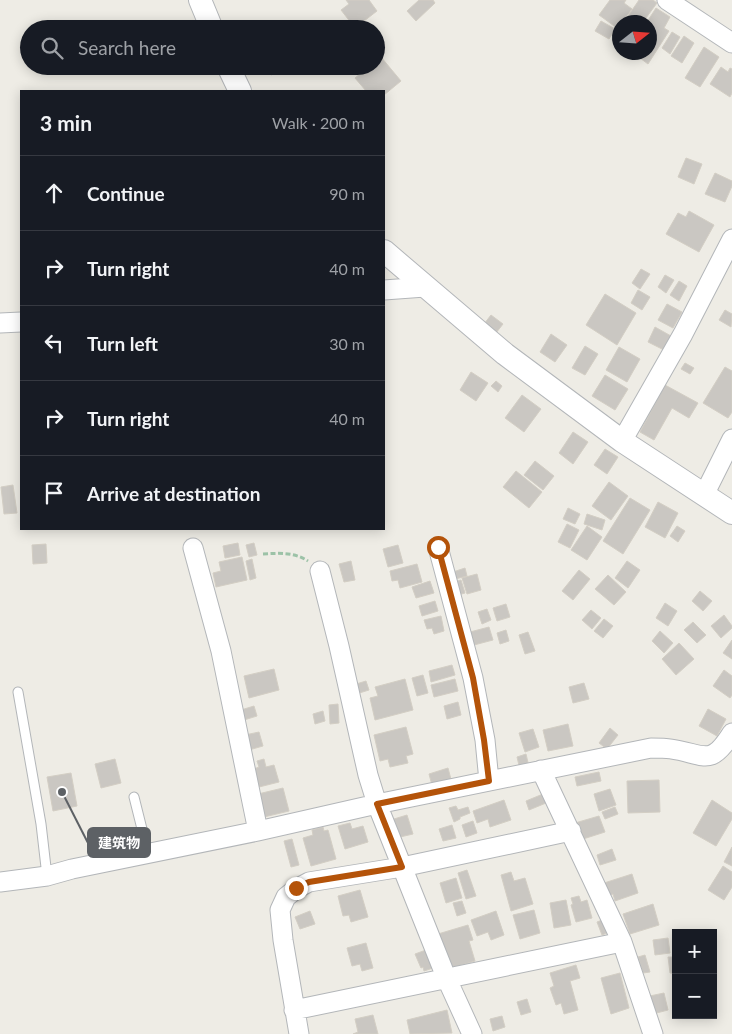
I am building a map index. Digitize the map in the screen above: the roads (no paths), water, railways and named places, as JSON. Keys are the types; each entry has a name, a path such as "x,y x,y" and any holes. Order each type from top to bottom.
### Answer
{"street":[{"path":"200,0 208,20"},
{"path":"666,0 732,43"},
{"path":"232,75 240,90"},
{"path":"622,441 683,334 732,239"},
{"path":"385,252 505,354 622,441 732,513"},
{"path":"385,290 425,287"},
{"path":"0,323 20,322"},
{"path":"704,495 732,438"},
{"path":"438,547 473,678 489,781"},
{"path":"193,548 221,651 258,832"},
{"path":"320,571 368,775 377,804 446,977 472,1034"},
{"path":"0,882 47,876 148,853 258,832 377,804 651,748 672,749 703,757 720,751 732,733"},
{"path":"541,770 622,942 653,1034"},
{"path":"299,1034 283,940 280,910 286,897 296,888 309,882 402,867 571,831"},
{"path":"294,1010 622,942"}],"lane":[{"path":"18,692 47,876"},
{"path":"134,797 148,853"}],"place":[{"name":"建筑物","path":"62,792"}]}
